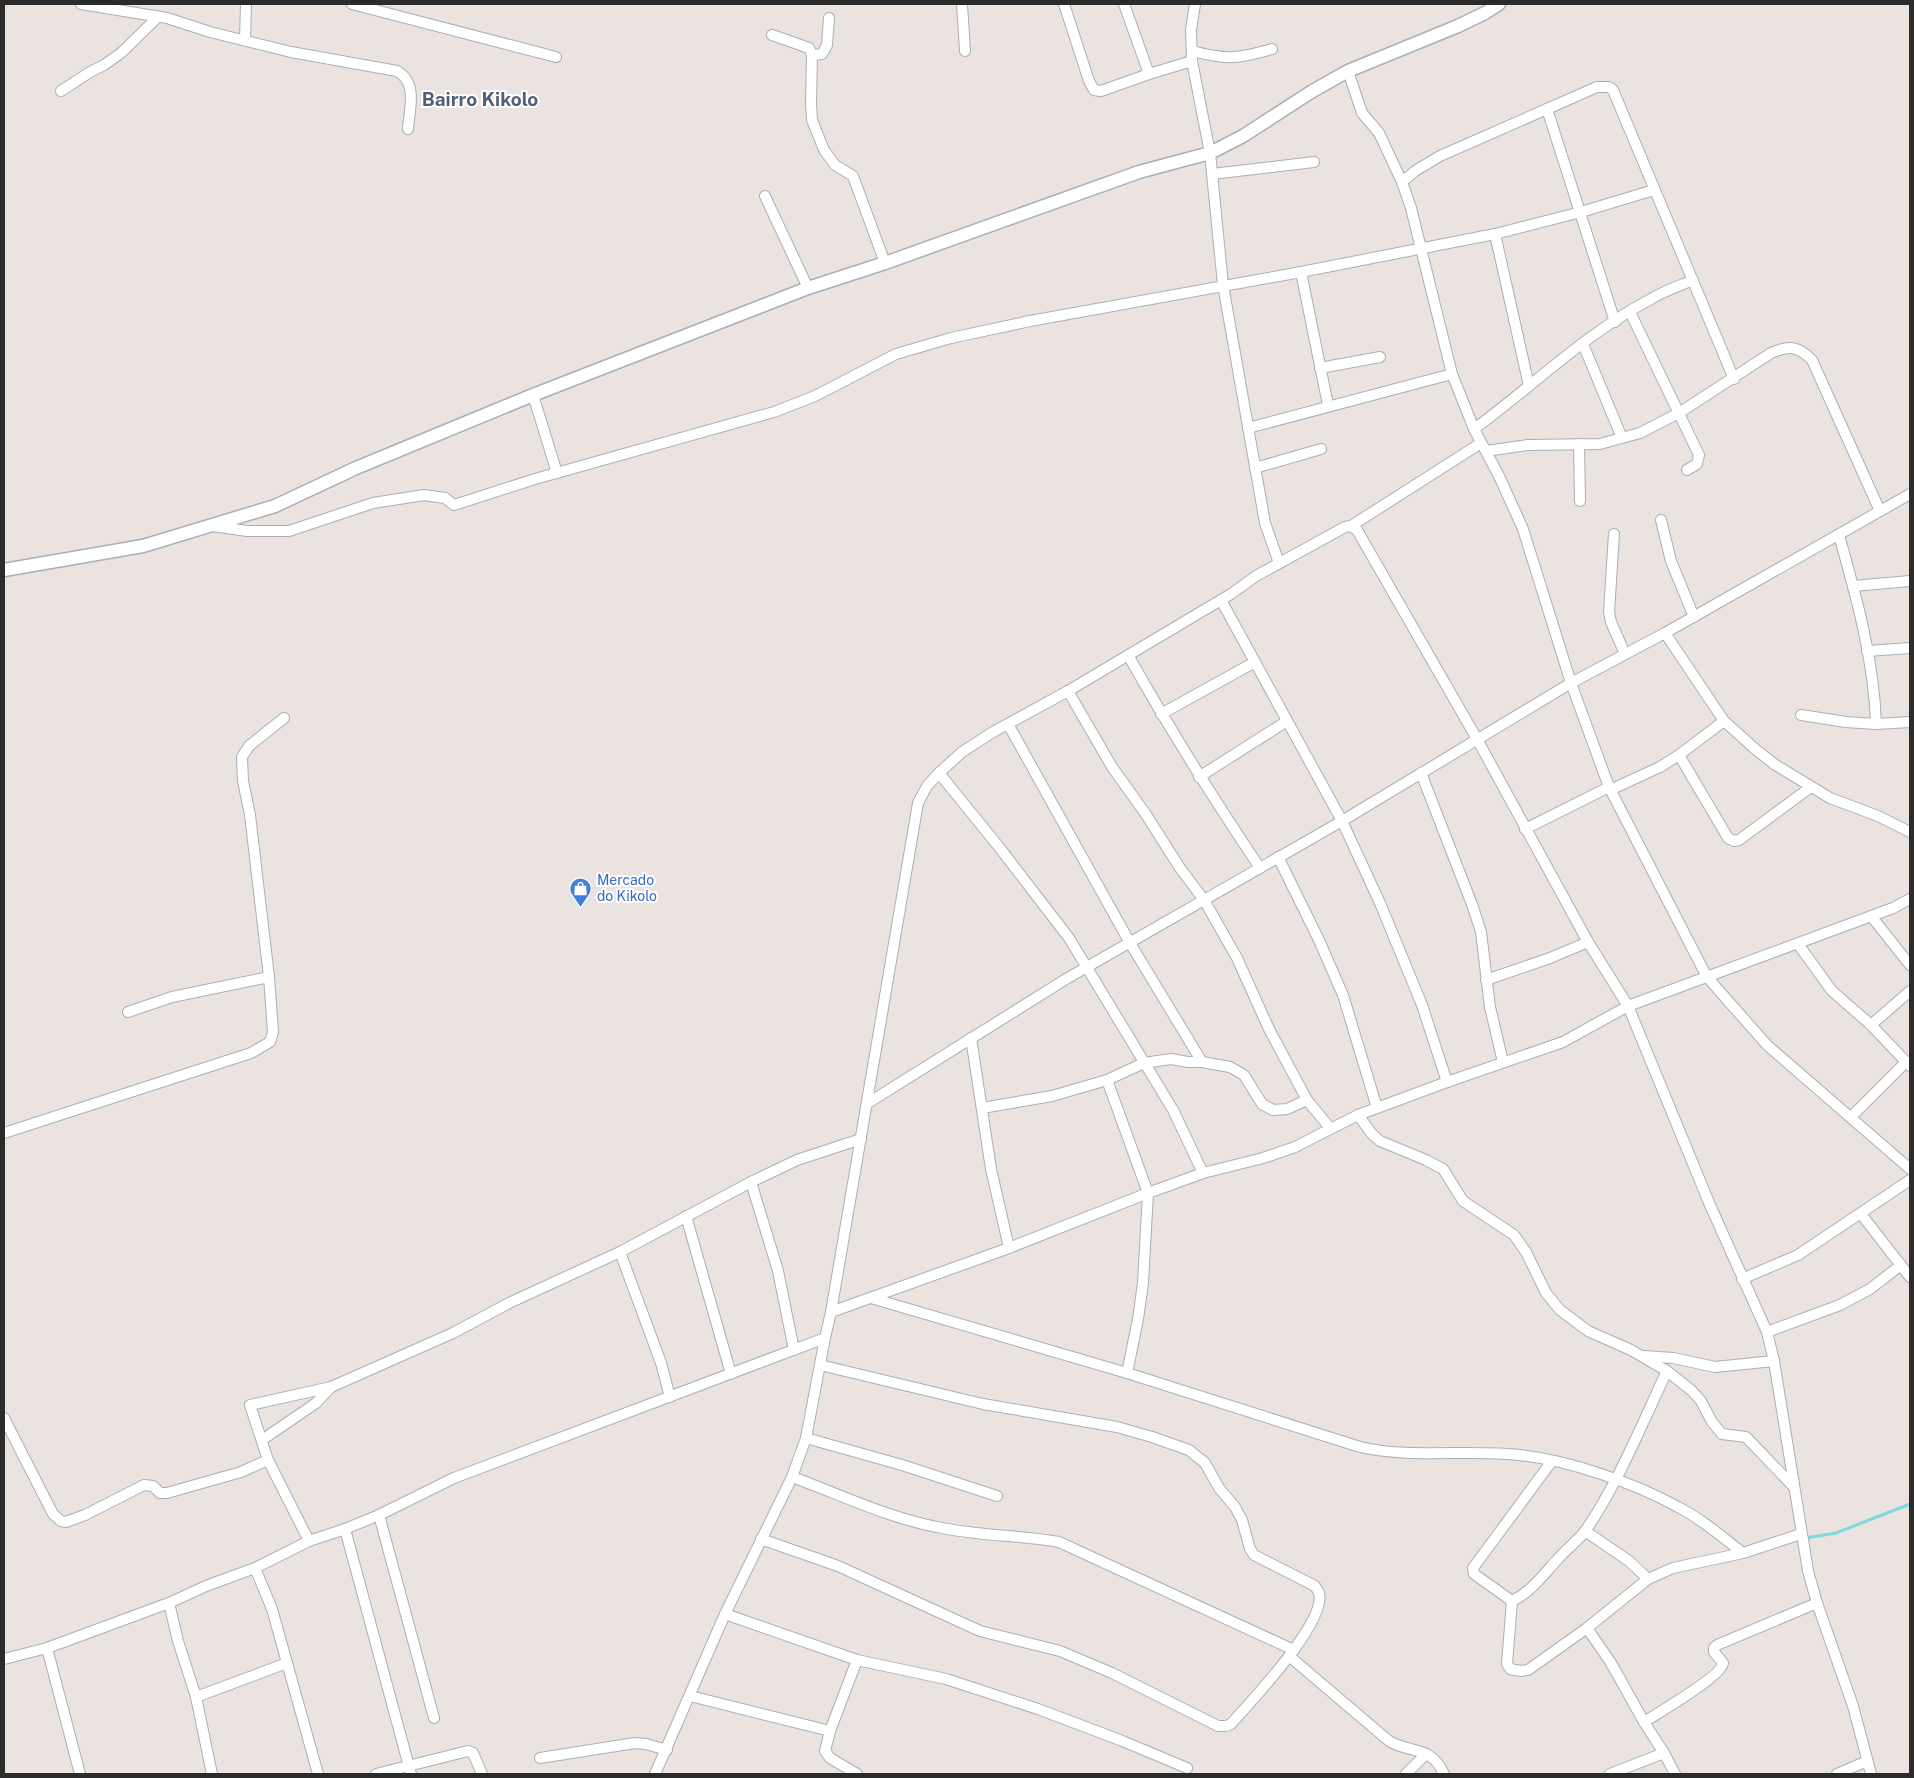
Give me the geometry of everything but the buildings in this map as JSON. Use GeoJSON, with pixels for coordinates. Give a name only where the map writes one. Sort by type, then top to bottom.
{"type":"FeatureCollection","features":[{"type":"Feature","properties":{"kind":"street"},"geometry":{"type":"LineString","coordinates":[[81,4],[167,18],[210,32],[291,52],[397,71],[406,78],[409,86],[408,129]]}},
{"type":"Feature","properties":{"kind":"street"},"geometry":{"type":"LineString","coordinates":[[244,40],[246,4]]}},
{"type":"Feature","properties":{"kind":"street"},"geometry":{"type":"LineString","coordinates":[[352,4],[556,57]]}},
{"type":"Feature","properties":{"kind":"street"},"geometry":{"type":"LineString","coordinates":[[962,4],[965,51]]}},
{"type":"Feature","properties":{"kind":"street"},"geometry":{"type":"LineString","coordinates":[[1064,4],[1089,81],[1094,90],[1101,92],[1192,56],[1208,55],[1242,58],[1272,49]]}},
{"type":"Feature","properties":{"kind":"street"},"geometry":{"type":"LineString","coordinates":[[1124,4],[1149,74]]}},
{"type":"Feature","properties":{"kind":"street"},"geometry":{"type":"LineString","coordinates":[[1195,4],[1190,30],[1192,56],[1210,153],[1223,285],[1265,523],[1279,563]]}},
{"type":"Feature","properties":{"kind":"street"},"geometry":{"type":"LineString","coordinates":[[4,570],[143,546],[275,506],[363,466],[533,396],[808,288],[885,263],[1139,172],[1210,153],[1243,136],[1311,92],[1348,71],[1450,29],[1485,13],[1499,4]]}},
{"type":"Feature","properties":{"kind":"street"},"geometry":{"type":"LineString","coordinates":[[62,91],[121,53],[158,17]]}},
{"type":"Feature","properties":{"kind":"street"},"geometry":{"type":"LineString","coordinates":[[812,55],[822,54],[827,45],[829,18]]}},
{"type":"Feature","properties":{"kind":"street"},"geometry":{"type":"LineString","coordinates":[[772,35],[809,48],[812,55],[812,120],[824,150],[835,165],[854,176],[885,263]]}},
{"type":"Feature","properties":{"kind":"street"},"geometry":{"type":"LineString","coordinates":[[1348,71],[1362,112],[1379,133],[1402,182],[1421,249],[1452,374],[1474,428],[1523,529],[1571,683],[1610,789],[1707,977],[1767,1045],[1910,1169]]}},
{"type":"Feature","properties":{"kind":"street"},"geometry":{"type":"LineString","coordinates":[[1402,182],[1415,171],[1440,156],[1597,87],[1609,87],[1612,90],[1734,379]]}},
{"type":"Feature","properties":{"kind":"street"},"geometry":{"type":"LineString","coordinates":[[1547,109],[1615,322]]}},
{"type":"Feature","properties":{"kind":"street"},"geometry":{"type":"LineString","coordinates":[[1212,174],[1314,162]]}},
{"type":"Feature","properties":{"kind":"street"},"geometry":{"type":"LineString","coordinates":[[212,526],[247,531],[289,531],[373,502],[424,495],[445,498],[454,505],[557,473],[774,412],[815,396],[896,354],[941,341],[1030,321],[1301,272],[1495,234],[1581,212],[1654,190]]}},
{"type":"Feature","properties":{"kind":"street"},"geometry":{"type":"LineString","coordinates":[[765,196],[808,288]]}},
{"type":"Feature","properties":{"kind":"street"},"geometry":{"type":"LineString","coordinates":[[1495,234],[1529,386]]}},
{"type":"Feature","properties":{"kind":"street"},"geometry":{"type":"LineString","coordinates":[[1301,272],[1328,405]]}},
{"type":"Feature","properties":{"kind":"street"},"geometry":{"type":"LineString","coordinates":[[1474,428],[1507,405],[1583,344],[1615,322],[1650,299],[1693,280]]}},
{"type":"Feature","properties":{"kind":"street"},"geometry":{"type":"LineString","coordinates":[[1630,312],[1699,455],[1697,464],[1688,470]]}},
{"type":"Feature","properties":{"kind":"street"},"geometry":{"type":"LineString","coordinates":[[1583,344],[1622,438]]}},
{"type":"Feature","properties":{"kind":"street"},"geometry":{"type":"LineString","coordinates":[[656,1774],[725,1614],[792,1477],[806,1438],[831,1312],[868,1103],[918,803],[927,786],[938,773],[962,752],[1008,724],[1221,600],[1279,563],[1345,526],[1351,526],[1483,447],[1600,444],[1640,433],[1679,413],[1783,348],[1803,350],[1812,360],[1880,511]]}},
{"type":"Feature","properties":{"kind":"street"},"geometry":{"type":"LineString","coordinates":[[1320,368],[1380,357]]}},
{"type":"Feature","properties":{"kind":"street"},"geometry":{"type":"LineString","coordinates":[[1248,428],[1328,405],[1452,374]]}},
{"type":"Feature","properties":{"kind":"street"},"geometry":{"type":"LineString","coordinates":[[533,396],[557,473]]}},
{"type":"Feature","properties":{"kind":"street"},"geometry":{"type":"LineString","coordinates":[[1579,444],[1580,501]]}},
{"type":"Feature","properties":{"kind":"street"},"geometry":{"type":"LineString","coordinates":[[1255,468],[1321,449]]}},
{"type":"Feature","properties":{"kind":"street"},"geometry":{"type":"LineString","coordinates":[[868,1103],[1086,968],[1342,821],[1571,683],[1694,617],[1910,494]]}},
{"type":"Feature","properties":{"kind":"street"},"geometry":{"type":"LineString","coordinates":[[1661,520],[1671,561],[1694,617]]}},
{"type":"Feature","properties":{"kind":"street"},"geometry":{"type":"LineString","coordinates":[[1351,526],[1357,530],[1477,739],[1588,942],[1628,1006],[1671,1113],[1742,1279],[1768,1332],[1801,1534],[1817,1602],[1853,1706],[1871,1774]]}},
{"type":"Feature","properties":{"kind":"street"},"geometry":{"type":"LineString","coordinates":[[1614,534],[1609,612],[1611,622],[1625,654]]}},
{"type":"Feature","properties":{"kind":"street"},"geometry":{"type":"LineString","coordinates":[[1838,535],[1853,586],[1868,651],[1874,689],[1876,724]]}},
{"type":"Feature","properties":{"kind":"street"},"geometry":{"type":"LineString","coordinates":[[1853,586],[1910,582]]}},
{"type":"Feature","properties":{"kind":"street"},"geometry":{"type":"LineString","coordinates":[[1221,600],[1342,821],[1380,903],[1422,1005],[1447,1082]]}},
{"type":"Feature","properties":{"kind":"street"},"geometry":{"type":"LineString","coordinates":[[1665,633],[1724,721],[1754,748],[1774,764],[1830,798],[1878,816],[1910,832]]}},
{"type":"Feature","properties":{"kind":"street"},"geometry":{"type":"LineString","coordinates":[[1868,651],[1910,648]]}},
{"type":"Feature","properties":{"kind":"street"},"geometry":{"type":"LineString","coordinates":[[1128,655],[1199,777],[1260,868]]}},
{"type":"Feature","properties":{"kind":"street"},"geometry":{"type":"LineString","coordinates":[[1161,714],[1255,662]]}},
{"type":"Feature","properties":{"kind":"street"},"geometry":{"type":"LineString","coordinates":[[1068,690],[1112,767],[1180,868],[1204,900],[1237,958],[1269,1029],[1307,1100],[1330,1128]]}},
{"type":"Feature","properties":{"kind":"street"},"geometry":{"type":"LineString","coordinates":[[1801,715],[1846,722],[1876,724],[1910,722]]}},
{"type":"Feature","properties":{"kind":"street"},"geometry":{"type":"LineString","coordinates":[[4,1133],[258,1050],[270,1042],[273,1032],[269,977],[250,815],[243,781],[242,757],[249,746],[284,718]]}},
{"type":"Feature","properties":{"kind":"street"},"geometry":{"type":"LineString","coordinates":[[1199,777],[1287,721]]}},
{"type":"Feature","properties":{"kind":"street"},"geometry":{"type":"LineString","coordinates":[[1525,829],[1660,767],[1724,721]]}},
{"type":"Feature","properties":{"kind":"street"},"geometry":{"type":"LineString","coordinates":[[1008,724],[1130,942],[1202,1062]]}},
{"type":"Feature","properties":{"kind":"street"},"geometry":{"type":"LineString","coordinates":[[1679,755],[1728,838],[1734,841],[1739,840],[1811,787]]}},
{"type":"Feature","properties":{"kind":"street"},"geometry":{"type":"LineString","coordinates":[[938,773],[1040,899],[1069,938],[1173,1110],[1203,1173]]}},
{"type":"Feature","properties":{"kind":"street"},"geometry":{"type":"LineString","coordinates":[[1421,773],[1478,921],[1483,944],[1490,1007],[1503,1062]]}},
{"type":"Feature","properties":{"kind":"street"},"geometry":{"type":"LineString","coordinates":[[1278,857],[1318,938],[1342,995],[1377,1108]]}},
{"type":"Feature","properties":{"kind":"street"},"geometry":{"type":"LineString","coordinates":[[831,1312],[1009,1248],[1203,1173],[1262,1158],[1295,1147],[1358,1115],[1563,1042],[1628,1006],[1893,908],[1910,899]]}},
{"type":"Feature","properties":{"kind":"street"},"geometry":{"type":"LineString","coordinates":[[1871,916],[1910,965]]}},
{"type":"Feature","properties":{"kind":"street"},"geometry":{"type":"LineString","coordinates":[[1486,980],[1550,958],[1588,942]]}},
{"type":"Feature","properties":{"kind":"street"},"geometry":{"type":"LineString","coordinates":[[1798,944],[1832,991],[1871,1025],[1908,1064],[1851,1117]]}},
{"type":"Feature","properties":{"kind":"street"},"geometry":{"type":"LineString","coordinates":[[128,1012],[172,997],[269,977]]}},
{"type":"Feature","properties":{"kind":"street"},"geometry":{"type":"LineString","coordinates":[[1871,1025],[1910,991]]}},
{"type":"Feature","properties":{"kind":"street"},"geometry":{"type":"LineString","coordinates":[[971,1038],[991,1169],[1009,1248]]}},
{"type":"Feature","properties":{"kind":"street"},"geometry":{"type":"LineString","coordinates":[[982,1108],[1038,1100],[1107,1080],[1144,1063],[1171,1059],[1230,1067],[1244,1075],[1262,1104],[1273,1110],[1287,1109],[1307,1100]]}},
{"type":"Feature","properties":{"kind":"street"},"geometry":{"type":"LineString","coordinates":[[1107,1080],[1148,1193],[1143,1283],[1138,1319],[1126,1373]]}},
{"type":"Feature","properties":{"kind":"street"},"geometry":{"type":"LineString","coordinates":[[1358,1115],[1372,1134],[1380,1141],[1426,1160],[1442,1169],[1463,1201],[1514,1235],[1526,1252],[1546,1293],[1560,1310],[1588,1331],[1643,1356],[1667,1371],[1691,1390],[1701,1401],[1718,1431],[1726,1435],[1746,1437],[1794,1487]]}},
{"type":"Feature","properties":{"kind":"street"},"geometry":{"type":"LineString","coordinates":[[309,1541],[268,1460],[250,1405],[331,1387],[453,1333],[509,1303],[620,1252],[751,1182],[797,1160],[861,1139]]}},
{"type":"Feature","properties":{"kind":"street"},"geometry":{"type":"LineString","coordinates":[[1742,1279],[1798,1255],[1910,1180]]}},
{"type":"Feature","properties":{"kind":"street"},"geometry":{"type":"LineString","coordinates":[[751,1182],[778,1271],[794,1350]]}},
{"type":"Feature","properties":{"kind":"street"},"geometry":{"type":"LineString","coordinates":[[1861,1214],[1910,1277]]}},
{"type":"Feature","properties":{"kind":"street"},"geometry":{"type":"LineString","coordinates":[[686,1216],[731,1374]]}},
{"type":"Feature","properties":{"kind":"street"},"geometry":{"type":"LineString","coordinates":[[620,1252],[661,1363],[670,1397]]}},
{"type":"Feature","properties":{"kind":"street"},"geometry":{"type":"LineString","coordinates":[[1768,1332],[1840,1306],[1870,1290],[1901,1265]]}},
{"type":"Feature","properties":{"kind":"street"},"geometry":{"type":"LineString","coordinates":[[871,1298],[1126,1373],[1375,1450],[1507,1454],[1552,1461],[1616,1480],[1679,1507],[1706,1524],[1743,1553]]}},
{"type":"Feature","properties":{"kind":"street"},"geometry":{"type":"LineString","coordinates":[[4,1659],[47,1648],[169,1603],[206,1586],[255,1568],[309,1541],[379,1515],[454,1478],[825,1338]]}},
{"type":"Feature","properties":{"kind":"street"},"geometry":{"type":"LineString","coordinates":[[1643,1356],[1673,1358],[1715,1367],[1774,1361]]}},
{"type":"Feature","properties":{"kind":"street"},"geometry":{"type":"LineString","coordinates":[[761,1539],[838,1566],[985,1633],[1060,1651],[1112,1673],[1218,1726],[1231,1724],[1292,1653],[1316,1613],[1319,1593],[1315,1586],[1254,1555],[1250,1549],[1242,1520],[1235,1507],[1218,1488],[1205,1463],[1189,1450],[1117,1427],[982,1404],[820,1365]]}},
{"type":"Feature","properties":{"kind":"street"},"geometry":{"type":"LineString","coordinates":[[1512,1600],[1523,1596],[1530,1590],[1565,1550],[1585,1531],[1616,1480],[1667,1371]]}},
{"type":"Feature","properties":{"kind":"street"},"geometry":{"type":"LineString","coordinates":[[262,1440],[316,1403],[331,1387]]}},
{"type":"Feature","properties":{"kind":"street"},"geometry":{"type":"LineString","coordinates":[[4,1418],[53,1514],[61,1521],[66,1522],[85,1515],[144,1485],[153,1486],[160,1493],[166,1493],[241,1472],[268,1460]]}},
{"type":"Feature","properties":{"kind":"street"},"geometry":{"type":"LineString","coordinates":[[806,1438],[926,1472],[997,1496]]}},
{"type":"Feature","properties":{"kind":"street"},"geometry":{"type":"LineString","coordinates":[[1512,1600],[1474,1574],[1473,1568],[1552,1461]]}},
{"type":"Feature","properties":{"kind":"street"},"geometry":{"type":"LineString","coordinates":[[792,1477],[902,1518],[935,1527],[1059,1542],[1292,1653],[1389,1740],[1396,1745],[1426,1754],[1438,1762],[1444,1774]]}},
{"type":"Feature","properties":{"kind":"street"},"geometry":{"type":"LineString","coordinates":[[379,1515],[434,1718]]}},
{"type":"Feature","properties":{"kind":"street"},"geometry":{"type":"LineString","coordinates":[[345,1529],[410,1770]]}},
{"type":"Feature","properties":{"kind":"street"},"geometry":{"type":"LineString","coordinates":[[1585,1531],[1629,1561],[1648,1579]]}},
{"type":"Feature","properties":{"kind":"street"},"geometry":{"type":"LineString","coordinates":[[1512,1600],[1507,1664],[1510,1669],[1528,1670],[1587,1628],[1648,1579],[1673,1568],[1743,1553],[1801,1534]]}},
{"type":"Feature","properties":{"kind":"street"},"geometry":{"type":"LineString","coordinates":[[255,1568],[272,1609],[318,1774]]}},
{"type":"Feature","properties":{"kind":"street"},"geometry":{"type":"LineString","coordinates":[[1644,1722],[1721,1670],[1723,1663],[1714,1652],[1714,1648],[1817,1602]]}},
{"type":"Feature","properties":{"kind":"street"},"geometry":{"type":"LineString","coordinates":[[169,1603],[178,1641],[196,1697],[212,1774]]}},
{"type":"Feature","properties":{"kind":"street"},"geometry":{"type":"LineString","coordinates":[[725,1614],[857,1660],[952,1680],[1072,1721],[1187,1768]]}},
{"type":"Feature","properties":{"kind":"street"},"geometry":{"type":"LineString","coordinates":[[1587,1628],[1611,1663],[1675,1774]]}},
{"type":"Feature","properties":{"kind":"street"},"geometry":{"type":"LineString","coordinates":[[47,1648],[80,1774]]}},
{"type":"Feature","properties":{"kind":"street"},"geometry":{"type":"LineString","coordinates":[[857,1660],[830,1731],[826,1754],[858,1774]]}},
{"type":"Feature","properties":{"kind":"street"},"geometry":{"type":"LineString","coordinates":[[196,1697],[287,1663]]}},
{"type":"Feature","properties":{"kind":"street"},"geometry":{"type":"LineString","coordinates":[[690,1696],[830,1731]]}},
{"type":"Feature","properties":{"kind":"street"},"geometry":{"type":"LineString","coordinates":[[540,1758],[636,1744],[646,1744],[667,1750]]}},
{"type":"Feature","properties":{"kind":"street"},"geometry":{"type":"LineString","coordinates":[[376,1774],[410,1770],[468,1751],[473,1753],[482,1774]]}},
{"type":"Feature","properties":{"kind":"street"},"geometry":{"type":"LineString","coordinates":[[1610,1774],[1664,1753]]}},
{"type":"Feature","properties":{"kind":"street"},"geometry":{"type":"LineString","coordinates":[[1406,1774],[1426,1754]]}},
{"type":"Feature","properties":{"kind":"street"},"geometry":{"type":"LineString","coordinates":[[1837,1774],[1868,1761]]}},
{"type":"Feature","properties":{"kind":"waterway"},"geometry":{"type":"LineString","coordinates":[[1806,1538],[1836,1533],[1910,1504]]}},
{"type":"Feature","properties":{"kind":"place","name":"Mercado do Kikolo"},"geometry":{"type":"Point","coordinates":[581,907]}},
{"type":"Feature","properties":{"kind":"district","name":"Bairro Kikolo"},"geometry":{"type":"Point","coordinates":[480,99]}}]}
